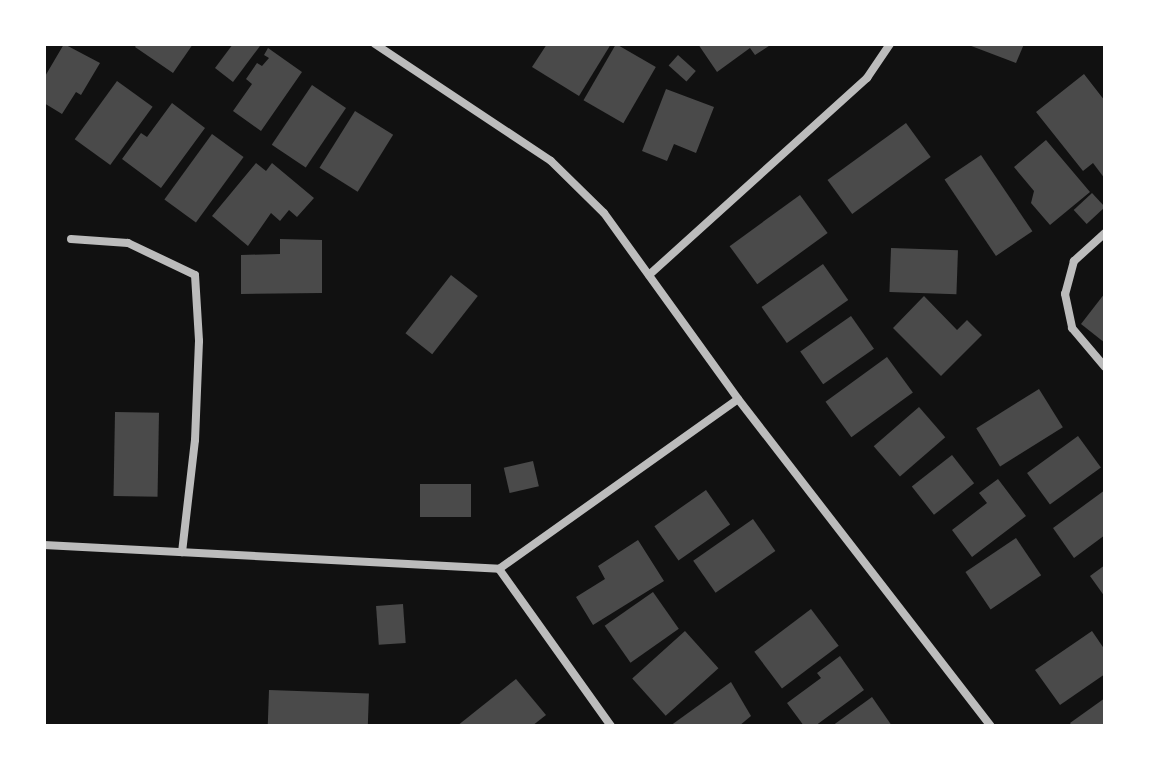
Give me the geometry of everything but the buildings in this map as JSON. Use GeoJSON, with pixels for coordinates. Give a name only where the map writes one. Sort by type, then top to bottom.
{"type":"FeatureCollection","features":[{"type":"Feature","properties":{"kind":"street"},"geometry":{"type":"LineString","coordinates":[[375,44],[551,161],[604,213],[738,399],[991,726]]}},
{"type":"Feature","properties":{"kind":"street"},"geometry":{"type":"LineString","coordinates":[[649,275],[867,78],[890,44]]}},
{"type":"Feature","properties":{"kind":"street"},"geometry":{"type":"LineString","coordinates":[[1105,233],[1074,261],[1065,294],[1072,328],[1105,367]]}},
{"type":"Feature","properties":{"kind":"street"},"geometry":{"type":"LineString","coordinates":[[71,239],[128,243],[195,275],[199,341],[195,440],[182,552]]}},
{"type":"Feature","properties":{"kind":"street"},"geometry":{"type":"LineString","coordinates":[[44,545],[499,569],[738,399]]}},
{"type":"Feature","properties":{"kind":"street"},"geometry":{"type":"LineString","coordinates":[[499,569],[611,726]]}}]}
